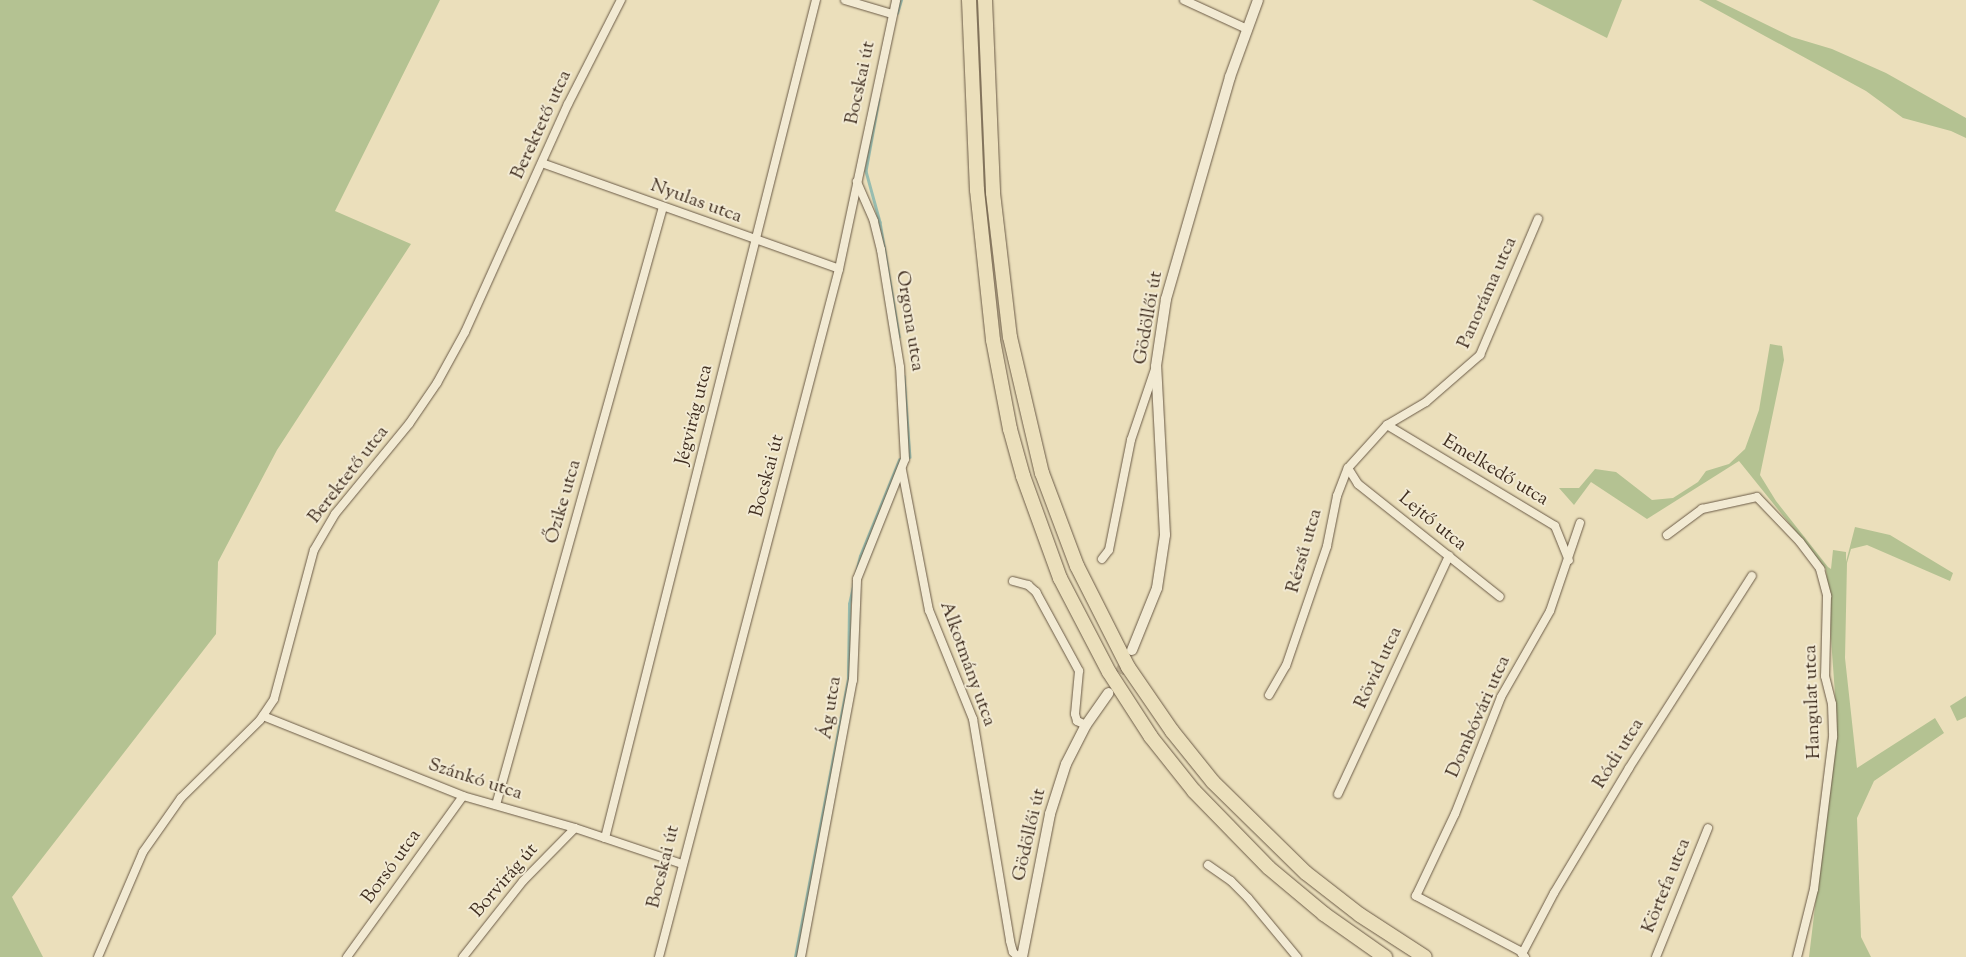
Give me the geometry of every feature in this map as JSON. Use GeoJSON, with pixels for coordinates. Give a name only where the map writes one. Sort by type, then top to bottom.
{"type":"FeatureCollection","features":[{"type":"Feature","properties":{"kind":"highway"},"geometry":{"type":"LineString","coordinates":[[969,0],[977,190],[993,340],[1010,430],[1023,476],[1060,578],[1109,672],[1151,737],[1194,791],[1269,868],[1324,914],[1385,957]]}},
{"type":"Feature","properties":{"kind":"highway"},"geometry":{"type":"LineString","coordinates":[[985,0],[993,193],[1010,337],[1042,473],[1076,566],[1128,666],[1172,731],[1213,782],[1264,835],[1312,878],[1360,915],[1425,957]]}},
{"type":"Feature","properties":{"kind":"main road","name":"Gödöllői út"},"geometry":{"type":"LineString","coordinates":[[1132,650],[1157,588],[1165,535],[1156,366],[1166,299],[1230,77],[1258,0]]}},
{"type":"Feature","properties":{"kind":"main road","name":"Gödöllői út"},"geometry":{"type":"LineString","coordinates":[[1020,957],[1050,814],[1066,764],[1086,725],[1108,693]]}},
{"type":"Feature","properties":{"kind":"street","name":"Berektető utca"},"geometry":{"type":"LineString","coordinates":[[98,957],[143,852],[181,798],[263,716],[274,699],[314,550],[335,514],[409,424],[437,383],[465,332],[542,163],[621,0]]}},
{"type":"Feature","properties":{"kind":"street","name":"Jégvirág utca"},"geometry":{"type":"LineString","coordinates":[[605,838],[816,0]]}},
{"type":"Feature","properties":{"kind":"street"},"geometry":{"type":"LineString","coordinates":[[844,0],[892,14]]}},
{"type":"Feature","properties":{"kind":"street","name":"Bocskai út"},"geometry":{"type":"LineString","coordinates":[[659,957],[839,269],[896,0]]}},
{"type":"Feature","properties":{"kind":"street"},"geometry":{"type":"LineString","coordinates":[[1184,0],[1247,29]]}},
{"type":"Feature","properties":{"kind":"street","name":"Nyulas utca"},"geometry":{"type":"LineString","coordinates":[[542,163],[663,208],[839,269]]}},
{"type":"Feature","properties":{"kind":"street","name":"Orgona utca"},"geometry":{"type":"LineString","coordinates":[[857,182],[874,221],[881,250],[904,412],[906,447],[902,470]]}},
{"type":"Feature","properties":{"kind":"street","name":"Őzike utca"},"geometry":{"type":"LineString","coordinates":[[496,805],[663,208]]}},
{"type":"Feature","properties":{"kind":"street","name":"Panoráma utca"},"geometry":{"type":"LineString","coordinates":[[1387,425],[1426,402],[1480,355],[1538,219]]}},
{"type":"Feature","properties":{"kind":"street"},"geometry":{"type":"LineString","coordinates":[[1102,559],[1110,550],[1131,440],[1156,366]]}},
{"type":"Feature","properties":{"kind":"street","name":"Rézsű utca"},"geometry":{"type":"LineString","coordinates":[[1269,694],[1286,666],[1327,546],[1337,496],[1348,468],[1387,425]]}},
{"type":"Feature","properties":{"kind":"street","name":"Emelkedő utca"},"geometry":{"type":"LineString","coordinates":[[1387,425],[1555,526],[1569,560]]}},
{"type":"Feature","properties":{"kind":"street","name":"Lejtő utca"},"geometry":{"type":"LineString","coordinates":[[1348,468],[1358,484],[1500,597]]}},
{"type":"Feature","properties":{"kind":"street","name":"Ág utca"},"geometry":{"type":"LineString","coordinates":[[801,957],[853,680],[857,579],[902,470]]}},
{"type":"Feature","properties":{"kind":"street","name":"Alkotmány utca"},"geometry":{"type":"LineString","coordinates":[[902,470],[929,610],[973,719],[1010,941],[1013,952],[1020,957]]}},
{"type":"Feature","properties":{"kind":"street","name":"Hangulat utca"},"geometry":{"type":"LineString","coordinates":[[1667,535],[1702,509],[1757,497],[1800,542],[1820,569],[1827,596],[1825,676],[1832,704],[1830,778],[1814,888],[1797,957]]}},
{"type":"Feature","properties":{"kind":"street","name":"Dombóvári utca"},"geometry":{"type":"LineString","coordinates":[[1524,956],[1416,896],[1455,814],[1502,697],[1550,611],[1569,560],[1580,523]]}},
{"type":"Feature","properties":{"kind":"street","name":"Rövid utca"},"geometry":{"type":"LineString","coordinates":[[1338,794],[1448,556]]}},
{"type":"Feature","properties":{"kind":"street","name":"Ródi utca"},"geometry":{"type":"LineString","coordinates":[[1524,956],[1554,893],[1624,777],[1752,576]]}},
{"type":"Feature","properties":{"kind":"street"},"geometry":{"type":"LineString","coordinates":[[1013,581],[1028,585],[1036,592],[1079,671],[1075,714],[1077,721],[1086,725]]}},
{"type":"Feature","properties":{"kind":"street","name":"Szánkó utca"},"geometry":{"type":"LineString","coordinates":[[263,716],[463,796],[575,828],[682,864]]}},
{"type":"Feature","properties":{"kind":"street","name":"Borsó utca"},"geometry":{"type":"LineString","coordinates":[[348,957],[463,796]]}},
{"type":"Feature","properties":{"kind":"street","name":"Borvirág út"},"geometry":{"type":"LineString","coordinates":[[463,957],[523,881],[575,828]]}},
{"type":"Feature","properties":{"kind":"street","name":"Körtefa utca"},"geometry":{"type":"LineString","coordinates":[[1656,957],[1708,828]]}},
{"type":"Feature","properties":{"kind":"street"},"geometry":{"type":"LineString","coordinates":[[1208,865],[1231,881],[1248,898],[1297,957]]}},
{"type":"Feature","properties":{"kind":"green space"},"geometry":{"type":"Polygon","coordinates":[[[0,0],[440,0],[335,211],[411,244],[277,450],[218,562],[216,634],[12,897],[43,957],[0,957],[0,0]]]}},
{"type":"Feature","properties":{"kind":"green space"},"geometry":{"type":"Polygon","coordinates":[[[1532,0],[1622,0],[1607,38],[1532,0]]]}},
{"type":"Feature","properties":{"kind":"green space"},"geometry":{"type":"Polygon","coordinates":[[[1699,0],[1716,0],[1792,37],[1832,49],[1886,73],[1966,118],[1966,138],[1951,131],[1903,118],[1866,91],[1699,0]]]}},
{"type":"Feature","properties":{"kind":"green space"},"geometry":{"type":"Polygon","coordinates":[[[1770,344],[1782,346],[1784,360],[1760,475],[1776,501],[1828,567],[1831,569],[1833,550],[1846,552],[1846,562],[1855,527],[1890,535],[1953,573],[1950,581],[1867,545],[1851,549],[1847,563],[1845,658],[1857,768],[1935,718],[1944,733],[1874,781],[1857,818],[1861,937],[1871,957],[1809,957],[1837,722],[1826,569],[1739,461],[1647,519],[1591,482],[1574,505],[1559,488],[1579,488],[1595,469],[1616,472],[1652,500],[1673,498],[1698,482],[1706,471],[1729,464],[1745,449],[1759,410],[1770,344]]]}},
{"type":"Feature","properties":{"kind":"green space"},"geometry":{"type":"Polygon","coordinates":[[[1966,696],[1966,717],[1957,721],[1950,706],[1966,696]]]}},
{"type":"Feature","properties":{"kind":"waterway"},"geometry":{"type":"LineString","coordinates":[[897,13],[901,0]]}},
{"type":"Feature","properties":{"kind":"waterway"},"geometry":{"type":"LineString","coordinates":[[879,99],[866,171],[880,222],[899,336]]}},
{"type":"Feature","properties":{"kind":"waterway"},"geometry":{"type":"LineString","coordinates":[[904,376],[910,457]]}},
{"type":"Feature","properties":{"kind":"waterway"},"geometry":{"type":"LineString","coordinates":[[856,573],[860,556],[899,460]]}},
{"type":"Feature","properties":{"kind":"waterway"},"geometry":{"type":"LineString","coordinates":[[795,957],[848,678],[849,604],[854,583]]}},
{"type":"Feature","properties":{"kind":"tunnel"},"geometry":{"type":"LineString","coordinates":[[1112,686],[1128,657]]}}]}
